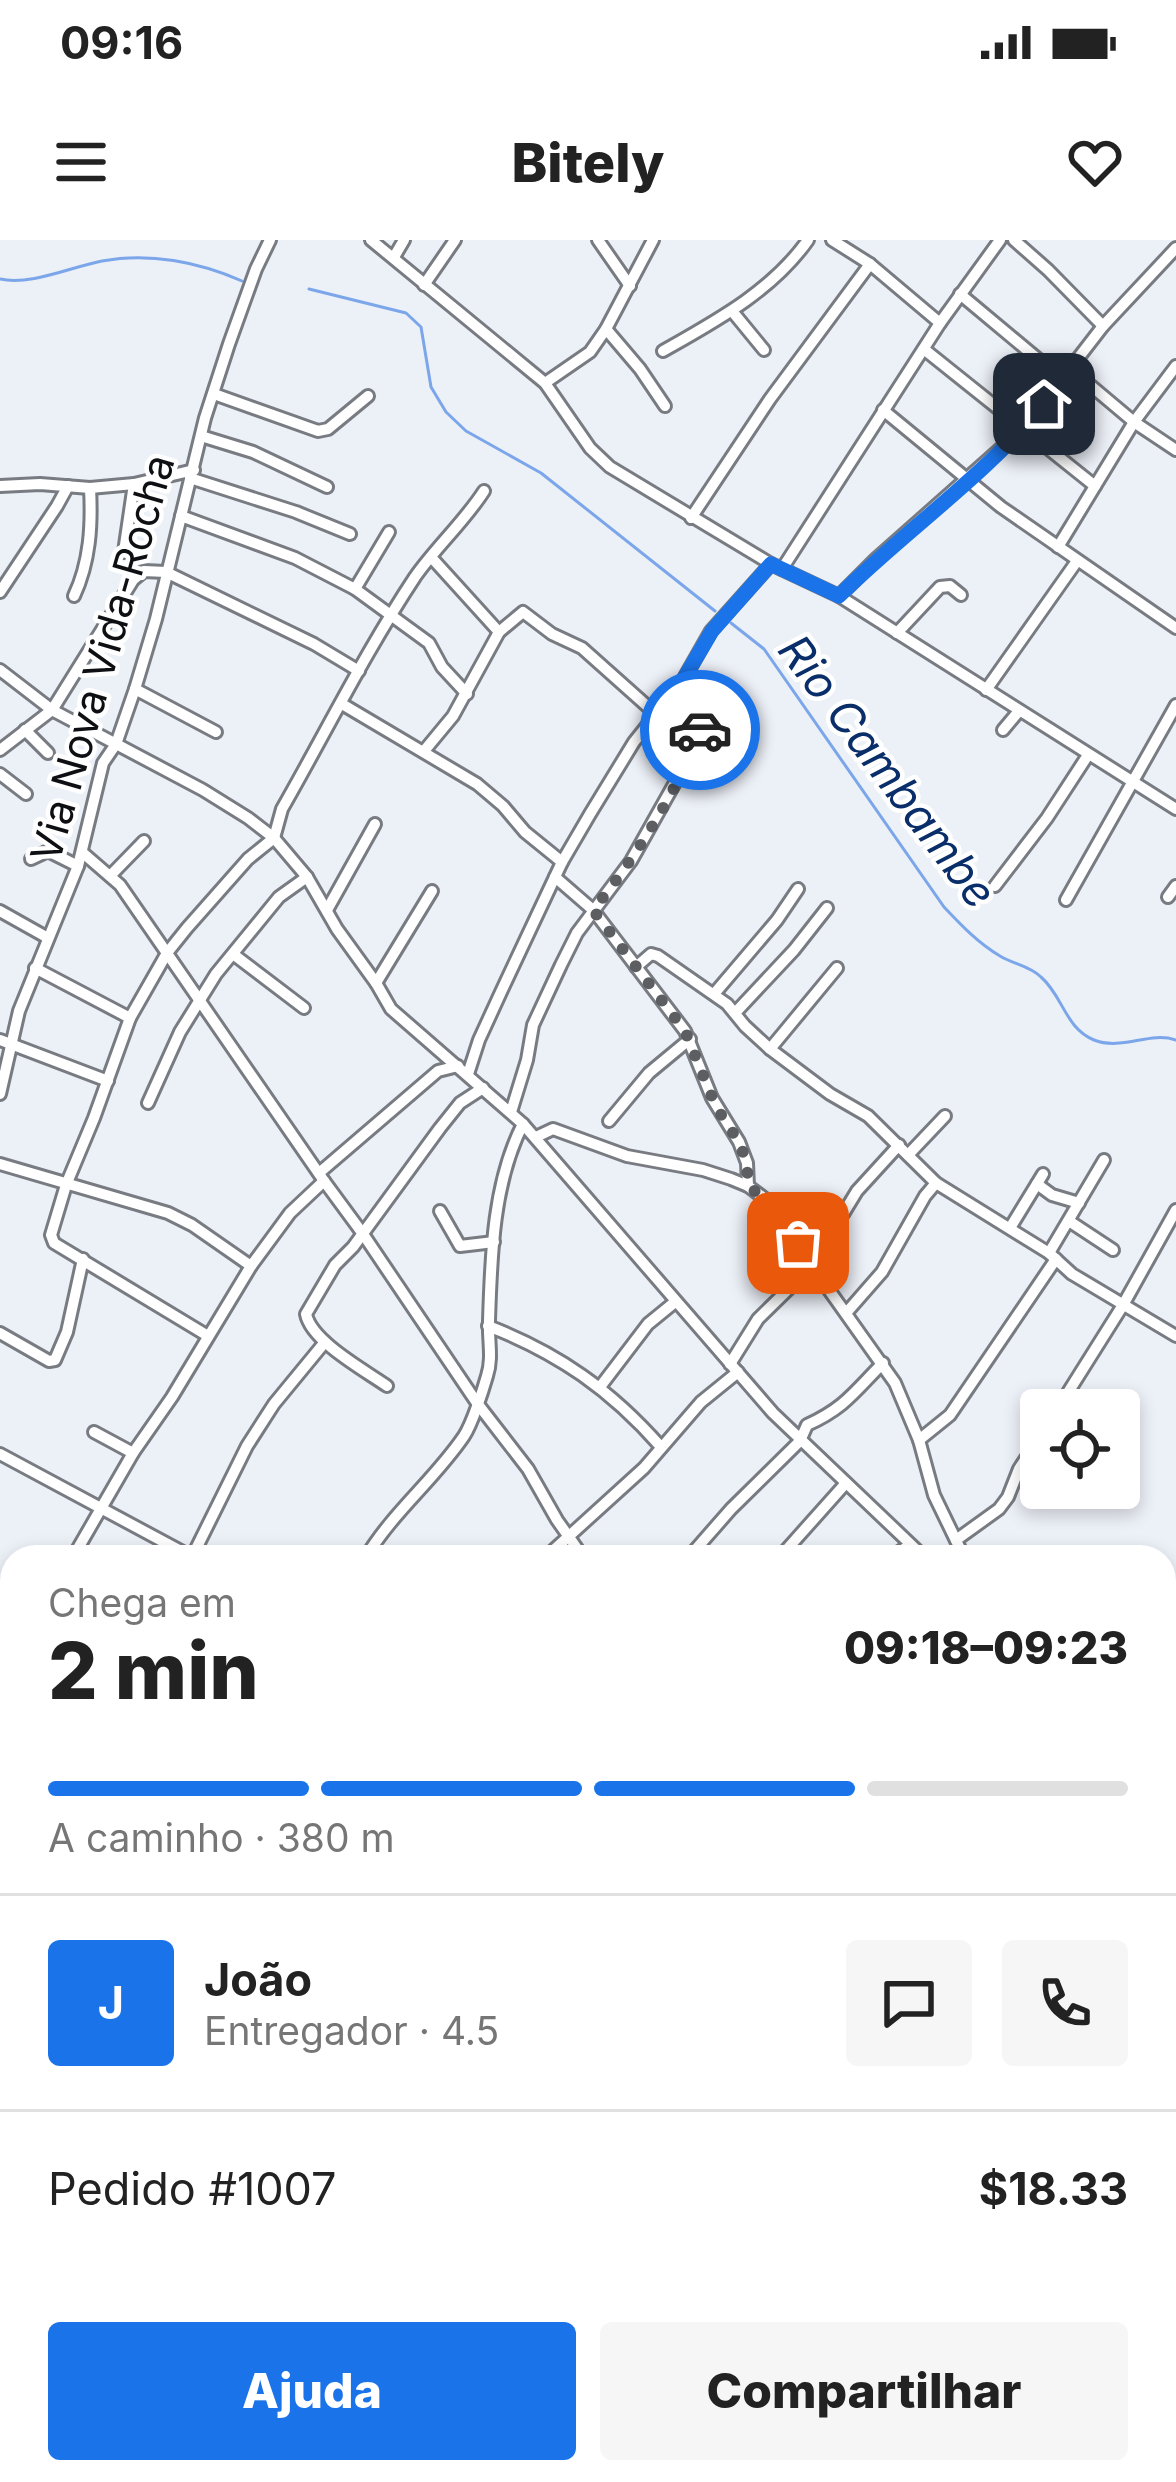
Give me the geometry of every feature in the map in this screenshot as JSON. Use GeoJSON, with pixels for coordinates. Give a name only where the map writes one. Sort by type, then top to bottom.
{"type":"FeatureCollection","features":[{"type":"Feature","properties":{"kind":"street","name":"Via Nova Vida-Rocha"},"geometry":{"type":"LineString","coordinates":[[0,1094],[5,1041],[81,859],[103,763],[116,744],[156,619],[200,436],[256,268],[270,240]]}},
{"type":"Feature","properties":{"kind":"street"},"geometry":{"type":"LineString","coordinates":[[371,240],[545,382],[582,437],[610,467],[777,567],[839,596],[1176,809]]}},
{"type":"Feature","properties":{"kind":"street"},"geometry":{"type":"LineString","coordinates":[[394,257],[404,240]]}},
{"type":"Feature","properties":{"kind":"street"},"geometry":{"type":"LineString","coordinates":[[424,285],[454,240]]}},
{"type":"Feature","properties":{"kind":"street"},"geometry":{"type":"LineString","coordinates":[[598,240],[630,286]]}},
{"type":"Feature","properties":{"kind":"street"},"geometry":{"type":"LineString","coordinates":[[545,382],[590,352],[653,240]]}},
{"type":"Feature","properties":{"kind":"street"},"geometry":{"type":"LineString","coordinates":[[663,351],[732,311],[768,283],[808,240]]}},
{"type":"Feature","properties":{"kind":"street"},"geometry":{"type":"LineString","coordinates":[[832,240],[870,264],[940,323]]}},
{"type":"Feature","properties":{"kind":"street"},"geometry":{"type":"LineString","coordinates":[[463,1070],[562,862],[634,742],[682,682],[731,607],[777,567],[1000,240]]}},
{"type":"Feature","properties":{"kind":"street"},"geometry":{"type":"LineString","coordinates":[[1014,240],[1103,326]]}},
{"type":"Feature","properties":{"kind":"street"},"geometry":{"type":"LineString","coordinates":[[839,596],[1024,428],[1103,326],[1176,248]]}},
{"type":"Feature","properties":{"kind":"street"},"geometry":{"type":"LineString","coordinates":[[691,518],[770,399],[870,264]]}},
{"type":"Feature","properties":{"kind":"street"},"geometry":{"type":"LineString","coordinates":[[960,294],[1176,450]]}},
{"type":"Feature","properties":{"kind":"street"},"geometry":{"type":"LineString","coordinates":[[732,311],[764,350]]}},
{"type":"Feature","properties":{"kind":"street"},"geometry":{"type":"LineString","coordinates":[[606,329],[665,406]]}},
{"type":"Feature","properties":{"kind":"street"},"geometry":{"type":"LineString","coordinates":[[925,350],[1095,485]]}},
{"type":"Feature","properties":{"kind":"street"},"geometry":{"type":"LineString","coordinates":[[1058,548],[1134,422],[1176,366]]}},
{"type":"Feature","properties":{"kind":"street"},"geometry":{"type":"LineString","coordinates":[[214,394],[318,431],[328,429],[368,396]]}},
{"type":"Feature","properties":{"kind":"street"},"geometry":{"type":"LineString","coordinates":[[884,410],[1058,548],[1176,628]]}},
{"type":"Feature","properties":{"kind":"street"},"geometry":{"type":"LineString","coordinates":[[200,436],[253,452],[327,487]]}},
{"type":"Feature","properties":{"kind":"street"},"geometry":{"type":"LineString","coordinates":[[0,486],[89,488],[192,474],[350,534]]}},
{"type":"Feature","properties":{"kind":"street"},"geometry":{"type":"LineString","coordinates":[[124,552],[134,484]]}},
{"type":"Feature","properties":{"kind":"street"},"geometry":{"type":"LineString","coordinates":[[0,592],[68,485]]}},
{"type":"Feature","properties":{"kind":"street"},"geometry":{"type":"LineString","coordinates":[[74,596],[86,562],[89,488]]}},
{"type":"Feature","properties":{"kind":"street"},"geometry":{"type":"LineString","coordinates":[[208,1336],[51,1240],[66,1185],[130,1018],[167,953],[248,859],[274,838],[282,809],[392,614],[484,491]]}},
{"type":"Feature","properties":{"kind":"street"},"geometry":{"type":"LineString","coordinates":[[181,516],[295,558],[355,589],[430,643],[442,667],[467,694]]}},
{"type":"Feature","properties":{"kind":"street"},"geometry":{"type":"LineString","coordinates":[[355,589],[389,532]]}},
{"type":"Feature","properties":{"kind":"street"},"geometry":{"type":"LineString","coordinates":[[431,556],[500,632]]}},
{"type":"Feature","properties":{"kind":"street"},"geometry":{"type":"LineString","coordinates":[[986,690],[1077,561]]}},
{"type":"Feature","properties":{"kind":"street"},"geometry":{"type":"LineString","coordinates":[[0,750],[52,710],[133,580],[144,571],[166,572],[359,671]]}},
{"type":"Feature","properties":{"kind":"street"},"geometry":{"type":"LineString","coordinates":[[897,633],[940,586],[950,586],[961,595]]}},
{"type":"Feature","properties":{"kind":"street"},"geometry":{"type":"LineString","coordinates":[[424,751],[453,716],[500,632],[523,612],[552,634],[582,648],[656,714]]}},
{"type":"Feature","properties":{"kind":"street"},"geometry":{"type":"LineString","coordinates":[[0,670],[52,710],[203,790],[274,838],[307,877],[391,1009],[524,1124],[800,1441],[910,1545]]}},
{"type":"Feature","properties":{"kind":"street"},"geometry":{"type":"LineString","coordinates":[[511,1112],[533,1025],[577,932],[631,861],[700,731],[701,703],[682,682]]}},
{"type":"Feature","properties":{"kind":"street"},"geometry":{"type":"LineString","coordinates":[[135,689],[216,732]]}},
{"type":"Feature","properties":{"kind":"street"},"geometry":{"type":"LineString","coordinates":[[342,704],[477,784],[562,862]]}},
{"type":"Feature","properties":{"kind":"street"},"geometry":{"type":"LineString","coordinates":[[1066,900],[1176,705]]}},
{"type":"Feature","properties":{"kind":"street"},"geometry":{"type":"LineString","coordinates":[[1003,730],[1019,711]]}},
{"type":"Feature","properties":{"kind":"street"},"geometry":{"type":"LineString","coordinates":[[25,730],[48,753]]}},
{"type":"Feature","properties":{"kind":"street"},"geometry":{"type":"LineString","coordinates":[[995,886],[1048,818],[1088,755]]}},
{"type":"Feature","properties":{"kind":"street"},"geometry":{"type":"LineString","coordinates":[[0,774],[26,794]]}},
{"type":"Feature","properties":{"kind":"street"},"geometry":{"type":"LineString","coordinates":[[327,910],[375,824]]}},
{"type":"Feature","properties":{"kind":"street"},"geometry":{"type":"LineString","coordinates":[[110,876],[144,841]]}},
{"type":"Feature","properties":{"kind":"street"},"geometry":{"type":"LineString","coordinates":[[31,859],[48,851],[81,859],[120,885],[477,1403],[529,1469],[574,1545]]}},
{"type":"Feature","properties":{"kind":"street"},"geometry":{"type":"LineString","coordinates":[[148,1102],[198,1000],[279,897],[307,877]]}},
{"type":"Feature","properties":{"kind":"street"},"geometry":{"type":"LineString","coordinates":[[555,877],[593,910],[690,1039],[712,1099],[739,1142],[747,1163],[748,1186]]}},
{"type":"Feature","properties":{"kind":"street"},"geometry":{"type":"LineString","coordinates":[[1168,897],[1176,886]]}},
{"type":"Feature","properties":{"kind":"street"},"geometry":{"type":"LineString","coordinates":[[714,994],[798,889]]}},
{"type":"Feature","properties":{"kind":"street"},"geometry":{"type":"LineString","coordinates":[[376,983],[432,891]]}},
{"type":"Feature","properties":{"kind":"street"},"geometry":{"type":"LineString","coordinates":[[735,1012],[827,908]]}},
{"type":"Feature","properties":{"kind":"street"},"geometry":{"type":"LineString","coordinates":[[0,911],[48,938]]}},
{"type":"Feature","properties":{"kind":"street"},"geometry":{"type":"LineString","coordinates":[[233,954],[304,1008]]}},
{"type":"Feature","properties":{"kind":"street"},"geometry":{"type":"LineString","coordinates":[[636,967],[654,954],[714,994],[770,1049],[868,1116],[936,1183],[1053,1256],[1072,1274],[1176,1336]]}},
{"type":"Feature","properties":{"kind":"street"},"geometry":{"type":"LineString","coordinates":[[35,968],[130,1018]]}},
{"type":"Feature","properties":{"kind":"street"},"geometry":{"type":"LineString","coordinates":[[770,1049],[837,968]]}},
{"type":"Feature","properties":{"kind":"street"},"geometry":{"type":"LineString","coordinates":[[609,1121],[649,1073],[690,1039]]}},
{"type":"Feature","properties":{"kind":"street"},"geometry":{"type":"LineString","coordinates":[[5,1041],[108,1081]]}},
{"type":"Feature","properties":{"kind":"street"},"geometry":{"type":"LineString","coordinates":[[80,1545],[251,1266],[290,1214],[321,1177],[438,1071],[463,1070]]}},
{"type":"Feature","properties":{"kind":"street"},"geometry":{"type":"LineString","coordinates":[[387,1386],[325,1342],[307,1323],[306,1314],[335,1265],[460,1102],[484,1088]]}},
{"type":"Feature","properties":{"kind":"street"},"geometry":{"type":"LineString","coordinates":[[908,1155],[944,1115]]}},
{"type":"Feature","properties":{"kind":"street"},"geometry":{"type":"LineString","coordinates":[[375,1545],[464,1435],[489,1370],[494,1242],[512,1146],[524,1124]]}},
{"type":"Feature","properties":{"kind":"street"},"geometry":{"type":"LineString","coordinates":[[536,1137],[553,1130],[627,1156],[703,1170],[748,1186],[773,1205],[895,1383],[919,1439],[934,1495],[958,1545]]}},
{"type":"Feature","properties":{"kind":"street"},"geometry":{"type":"LineString","coordinates":[[843,1214],[898,1145]]}},
{"type":"Feature","properties":{"kind":"street"},"geometry":{"type":"LineString","coordinates":[[919,1439],[950,1415],[1053,1256],[1105,1160]]}},
{"type":"Feature","properties":{"kind":"street"},"geometry":{"type":"LineString","coordinates":[[0,1164],[168,1213],[251,1266]]}},
{"type":"Feature","properties":{"kind":"street"},"geometry":{"type":"LineString","coordinates":[[1010,1228],[1040,1179],[1052,1195],[1079,1204]]}},
{"type":"Feature","properties":{"kind":"street"},"geometry":{"type":"LineString","coordinates":[[847,1312],[882,1272],[936,1183]]}},
{"type":"Feature","properties":{"kind":"street"},"geometry":{"type":"LineString","coordinates":[[1070,1389],[1176,1210]]}},
{"type":"Feature","properties":{"kind":"street"},"geometry":{"type":"LineString","coordinates":[[440,1211],[460,1246],[494,1242]]}},
{"type":"Feature","properties":{"kind":"street"},"geometry":{"type":"LineString","coordinates":[[1069,1221],[1113,1250]]}},
{"type":"Feature","properties":{"kind":"street"},"geometry":{"type":"LineString","coordinates":[[0,1334],[55,1360],[67,1332],[83,1259]]}},
{"type":"Feature","properties":{"kind":"street"},"geometry":{"type":"LineString","coordinates":[[561,1545],[644,1468],[734,1368],[758,1319],[812,1266]]}},
{"type":"Feature","properties":{"kind":"street"},"geometry":{"type":"LineString","coordinates":[[600,1387],[648,1324],[675,1302]]}},
{"type":"Feature","properties":{"kind":"street"},"geometry":{"type":"LineString","coordinates":[[488,1326],[544,1350],[600,1387],[661,1448]]}},
{"type":"Feature","properties":{"kind":"street"},"geometry":{"type":"LineString","coordinates":[[198,1545],[248,1446],[325,1342]]}},
{"type":"Feature","properties":{"kind":"street"},"geometry":{"type":"LineString","coordinates":[[700,1545],[800,1441],[807,1425],[843,1406],[883,1363]]}},
{"type":"Feature","properties":{"kind":"street"},"geometry":{"type":"LineString","coordinates":[[94,1432],[133,1453]]}},
{"type":"Feature","properties":{"kind":"street"},"geometry":{"type":"LineString","coordinates":[[0,1454],[171,1545]]}},
{"type":"Feature","properties":{"kind":"street"},"geometry":{"type":"LineString","coordinates":[[956,1540],[999,1510],[1020,1467]]}},
{"type":"Feature","properties":{"kind":"street"},"geometry":{"type":"LineString","coordinates":[[791,1545],[846,1483]]}},
{"type":"Feature","properties":{"kind":"waterway","name":"Rio Cambambe"},"geometry":{"type":"LineString","coordinates":[[0,279],[37,278],[102,261],[156,258],[242,281]]}},
{"type":"Feature","properties":{"kind":"waterway","name":"Rio Cambambe"},"geometry":{"type":"LineString","coordinates":[[309,289],[406,313],[421,327],[431,387],[446,412],[466,431],[541,473],[715,611]]}},
{"type":"Feature","properties":{"kind":"waterway","name":"Rio Cambambe"},"geometry":{"type":"LineString","coordinates":[[731,623],[764,649],[944,907],[970,933],[1000,956],[1041,977],[1084,1035],[1104,1043],[1176,1040]]}},
{"type":"Feature","properties":{"kind":"way so far"},"geometry":{"type":"LineString","coordinates":[[700,730],[631,861],[593,910],[690,1039],[716,1107],[739,1142],[747,1163],[748,1186],[773,1205],[798,1243]]}},
{"type":"Feature","properties":{"kind":"route"},"geometry":{"type":"LineString","coordinates":[[700,730],[701,703],[682,682],[704,641],[771,564],[839,596],[1024,428],[1044,404]]}}]}
